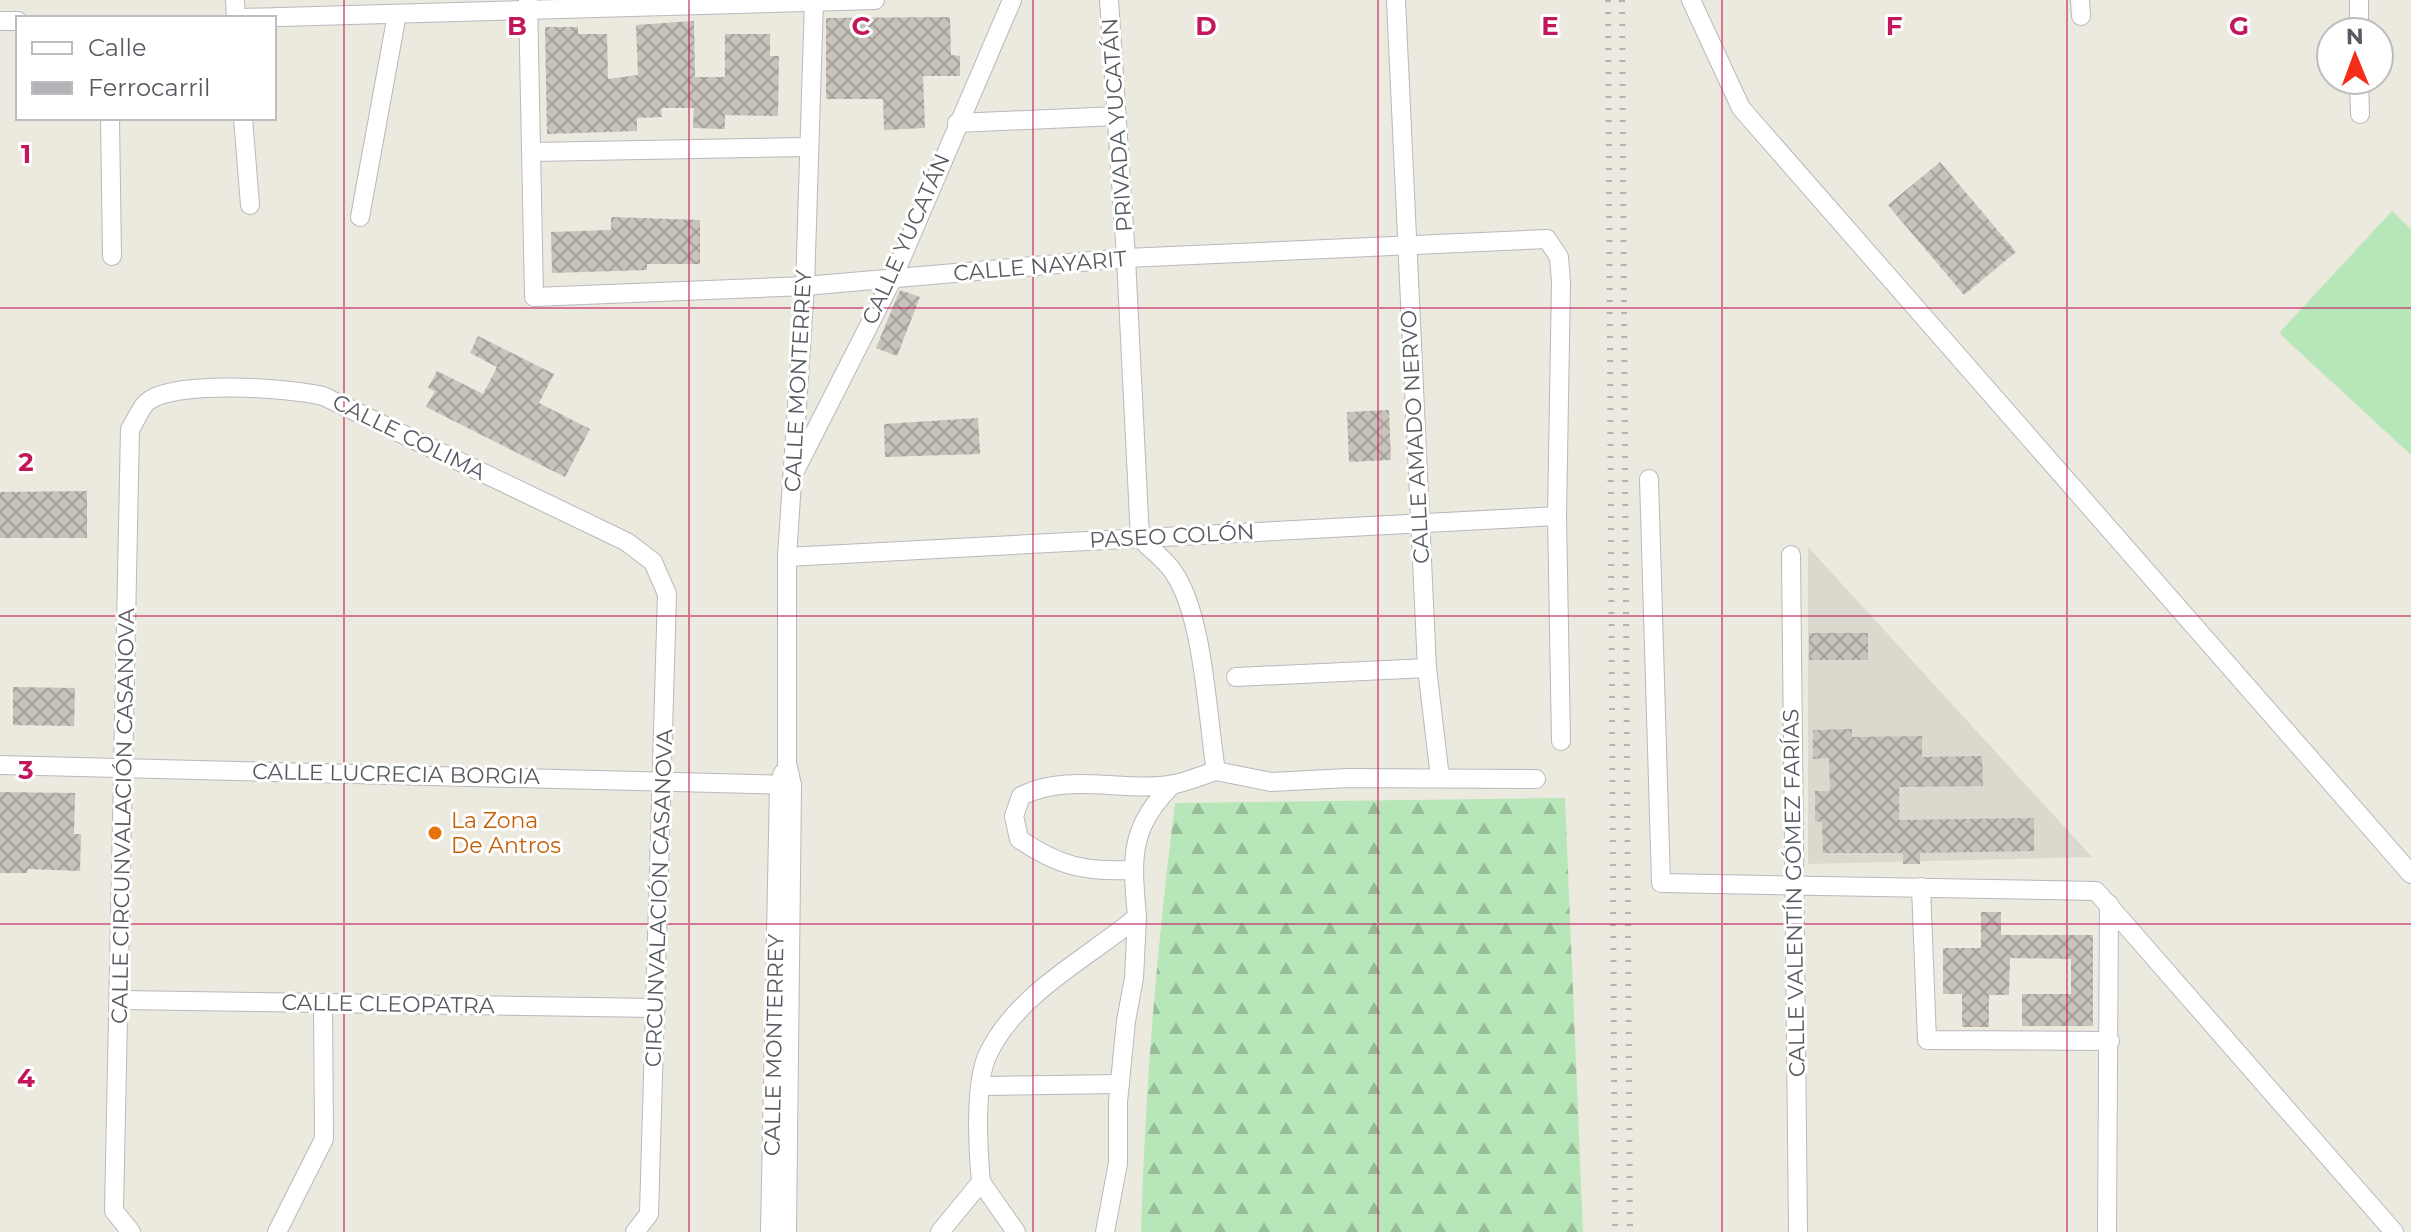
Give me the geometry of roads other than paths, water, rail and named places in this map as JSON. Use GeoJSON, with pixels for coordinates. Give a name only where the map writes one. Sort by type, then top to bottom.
{"type":"FeatureCollection","features":[{"type":"Feature","properties":{"kind":"street"},"geometry":{"type":"LineString","coordinates":[[276,17],[528,6],[875,0]]}},
{"type":"Feature","properties":{"kind":"street","name":"CALLE YUCATÁN"},"geometry":{"type":"LineString","coordinates":[[792,475],[892,280],[1012,0]]}},
{"type":"Feature","properties":{"kind":"street","name":"PRIVADA YUCATÁN"},"geometry":{"type":"LineString","coordinates":[[1109,0],[1140,538]]}},
{"type":"Feature","properties":{"kind":"street","name":"CALLE AMADO NERVO"},"geometry":{"type":"LineString","coordinates":[[1396,0],[1418,523],[1427,668],[1440,778]]}},
{"type":"Feature","properties":{"kind":"street"},"geometry":{"type":"LineString","coordinates":[[1691,0],[1741,108],[2411,874]]}},
{"type":"Feature","properties":{"kind":"street","name":"CALLE MONTERREY"},"geometry":{"type":"LineString","coordinates":[[770,1232],[787,763],[787,557],[805,286],[814,2]]}},
{"type":"Feature","properties":{"kind":"street"},"geometry":{"type":"LineString","coordinates":[[528,6],[532,152],[808,147]]}},
{"type":"Feature","properties":{"kind":"street"},"geometry":{"type":"LineString","coordinates":[[360,217],[397,14]]}},
{"type":"Feature","properties":{"kind":"street"},"geometry":{"type":"LineString","coordinates":[[2359,96],[2360,114]]}},
{"type":"Feature","properties":{"kind":"street"},"geometry":{"type":"LineString","coordinates":[[957,123],[1117,116]]}},
{"type":"Feature","properties":{"kind":"street"},"geometry":{"type":"LineString","coordinates":[[110,120],[112,256]]}},
{"type":"Feature","properties":{"kind":"street"},"geometry":{"type":"LineString","coordinates":[[243,120],[250,205]]}},
{"type":"Feature","properties":{"kind":"street","name":"CALLE NAYARIT"},"geometry":{"type":"LineString","coordinates":[[532,152],[534,297],[805,286],[1126,258],[1547,239],[1559,257],[1561,282],[1557,516]]}},
{"type":"Feature","properties":{"kind":"street","name":"CALLE COLIMA"},"geometry":{"type":"LineString","coordinates":[[147,402],[177,390],[297,390],[323,396],[627,542],[653,562]]}},
{"type":"Feature","properties":{"kind":"street","name":"CALLE CIRCUNVALACIÓN CASANOVA"},"geometry":{"type":"LineString","coordinates":[[130,1232],[114,1211],[121,1000],[121,768],[130,429],[147,402]]}},
{"type":"Feature","properties":{"kind":"street"},"geometry":{"type":"LineString","coordinates":[[1649,479],[1661,883],[1921,887],[2103,897],[2394,1232]]}},
{"type":"Feature","properties":{"kind":"street"},"geometry":{"type":"LineString","coordinates":[[1557,516],[1561,741]]}},
{"type":"Feature","properties":{"kind":"street","name":"PASEO COLÓN"},"geometry":{"type":"LineString","coordinates":[[787,557],[1557,516]]}},
{"type":"Feature","properties":{"kind":"street"},"geometry":{"type":"LineString","coordinates":[[1140,538],[1174,573],[1189,608],[1200,658],[1216,771]]}},
{"type":"Feature","properties":{"kind":"street","name":"CALLE VALENTÍN GÓMEZ FARÍAS"},"geometry":{"type":"LineString","coordinates":[[1791,555],[1798,1232]]}},
{"type":"Feature","properties":{"kind":"street","name":"CIRCUNVALACIÓN CASANOVA"},"geometry":{"type":"LineString","coordinates":[[635,1232],[649,1214],[663,780],[667,594],[653,562]]}},
{"type":"Feature","properties":{"kind":"street"},"geometry":{"type":"LineString","coordinates":[[1236,677],[1427,668]]}},
{"type":"Feature","properties":{"kind":"street","name":"CALLE LUCRECIA BORGIA"},"geometry":{"type":"LineString","coordinates":[[0,765],[785,785]]}},
{"type":"Feature","properties":{"kind":"street"},"geometry":{"type":"LineString","coordinates":[[1131,870],[1091,872],[1046,858],[1019,839],[1014,816],[1021,796],[1040,786],[1074,783],[1173,784],[1216,771],[1271,782],[1536,779]]}},
{"type":"Feature","properties":{"kind":"street"},"geometry":{"type":"LineString","coordinates":[[1105,1232],[1118,1163],[1120,1084],[1134,978],[1137,917],[1131,870],[1140,833],[1152,805],[1173,784]]}},
{"type":"Feature","properties":{"kind":"street","name":"CALLE MONTERREY"},"geometry":{"type":"LineString","coordinates":[[785,785],[787,1232]]}},
{"type":"Feature","properties":{"kind":"street"},"geometry":{"type":"LineString","coordinates":[[1921,887],[1927,1040],[2110,1041]]}},
{"type":"Feature","properties":{"kind":"street"},"geometry":{"type":"LineString","coordinates":[[2103,897],[2110,1041],[2107,1232]]}},
{"type":"Feature","properties":{"kind":"street"},"geometry":{"type":"LineString","coordinates":[[1016,1232],[981,1182],[976,1128],[987,1055],[1018,1012],[1050,981],[1090,955],[1137,917]]}},
{"type":"Feature","properties":{"kind":"street","name":"CALLE CLEOPATRA"},"geometry":{"type":"LineString","coordinates":[[121,1000],[656,1008]]}},
{"type":"Feature","properties":{"kind":"street"},"geometry":{"type":"LineString","coordinates":[[277,1232],[324,1139],[323,1003]]}},
{"type":"Feature","properties":{"kind":"street"},"geometry":{"type":"LineString","coordinates":[[983,1086],[1120,1084]]}},
{"type":"Feature","properties":{"kind":"street"},"geometry":{"type":"LineString","coordinates":[[940,1232],[981,1182]]}},
{"type":"Feature","properties":{"kind":"railway"},"geometry":{"type":"LineString","coordinates":[[1608,0],[1615,1232]]}},
{"type":"Feature","properties":{"kind":"railway"},"geometry":{"type":"LineString","coordinates":[[1622,0],[1630,1232]]}},
{"type":"Feature","properties":{"kind":"place","name":"La Zona De Antros"},"geometry":{"type":"Point","coordinates":[435,833]}}]}
